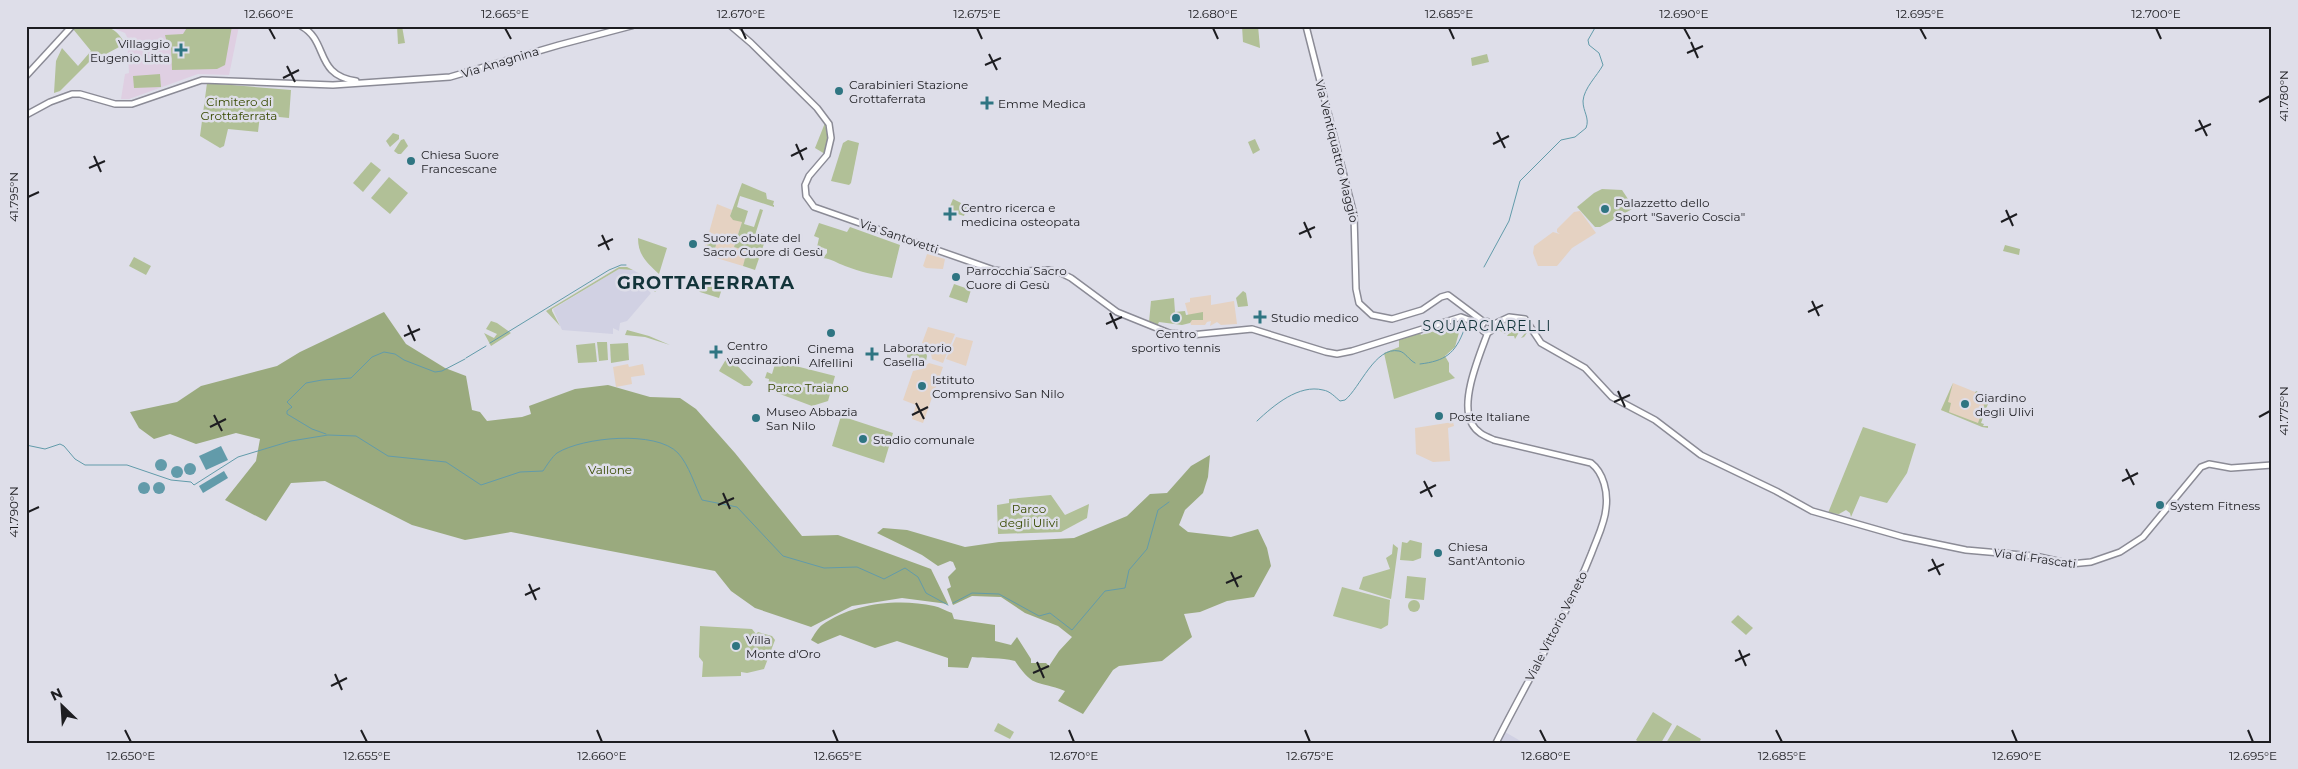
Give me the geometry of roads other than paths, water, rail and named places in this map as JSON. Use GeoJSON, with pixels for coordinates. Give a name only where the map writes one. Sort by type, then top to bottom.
{"type":"FeatureCollection","features":[{"type":"Feature","properties":{"kind":"main road"},"geometry":{"type":"LineString","coordinates":[[26,76],[72,26]]}},
{"type":"Feature","properties":{"kind":"main road"},"geometry":{"type":"LineString","coordinates":[[302,26],[313,37],[332,72],[340,78],[339,82],[333,85]]}},
{"type":"Feature","properties":{"kind":"main road"},"geometry":{"type":"LineString","coordinates":[[607,32],[616,26]]}},
{"type":"Feature","properties":{"kind":"main road","name":"Via Anagnina"},"geometry":{"type":"LineString","coordinates":[[26,115],[55,100],[72,94],[80,94],[115,104],[132,104],[202,80],[333,85],[457,76],[631,26]]}},
{"type":"Feature","properties":{"kind":"main road","name":"Via Santovetti"},"geometry":{"type":"LineString","coordinates":[[731,26],[749,40],[820,110],[830,126],[831,141],[826,158],[809,176],[805,187],[811,206],[977,265],[1008,272],[1048,270],[1071,278],[1117,312],[1166,332],[1191,335],[1254,329],[1323,352],[1337,354],[1461,317],[1483,323]]}},
{"type":"Feature","properties":{"kind":"main road","name":"Via Ventiquattro Maggio"},"geometry":{"type":"LineString","coordinates":[[1306,26],[1354,215],[1356,291],[1360,305],[1375,316],[1393,319],[1422,310],[1442,296],[1448,295],[1483,323]]}},
{"type":"Feature","properties":{"kind":"main road","name":"Via Anagnina"},"geometry":{"type":"LineString","coordinates":[[340,78],[366,83]]}},
{"type":"Feature","properties":{"kind":"main road","name":"Via di Frascati"},"geometry":{"type":"LineString","coordinates":[[1492,325],[1509,317],[1525,319],[1540,342],[1586,369],[1614,399],[1655,420],[1699,454],[1795,502],[1824,515],[1903,537],[1966,550],[2029,555],[2080,564],[2118,553],[2142,538],[2167,511],[2194,473],[2202,466],[2209,464],[2232,468],[2272,465]]}},
{"type":"Feature","properties":{"kind":"main road"},"geometry":{"type":"LineString","coordinates":[[1489,321],[1492,325],[1492,329],[1488,332],[1483,331],[1483,323],[1489,321]]}},
{"type":"Feature","properties":{"kind":"main road","name":"Viale Vittorio Veneto"},"geometry":{"type":"LineString","coordinates":[[1488,332],[1468,399],[1468,415],[1472,424],[1481,434],[1494,440],[1591,463],[1604,481],[1606,499],[1603,522],[1586,568],[1562,619],[1496,743]]}},
{"type":"Feature","properties":{"kind":"water"},"geometry":{"type":"Polygon","coordinates":[[[221,446],[228,460],[206,470],[199,456],[221,446]]]}},
{"type":"Feature","properties":{"kind":"water"},"geometry":{"type":"Polygon","coordinates":[[[159,459],[163,459],[167,465],[163,471],[159,471],[155,467],[155,463],[159,459]]]}},
{"type":"Feature","properties":{"kind":"water"},"geometry":{"type":"Polygon","coordinates":[[[188,463],[192,463],[196,469],[192,475],[188,475],[184,471],[184,467],[188,463]]]}},
{"type":"Feature","properties":{"kind":"water"},"geometry":{"type":"Polygon","coordinates":[[[175,466],[179,466],[183,472],[179,478],[175,478],[171,474],[171,470],[175,466]]]}},
{"type":"Feature","properties":{"kind":"water"},"geometry":{"type":"Polygon","coordinates":[[[224,471],[228,478],[203,493],[199,486],[224,471]]]}},
{"type":"Feature","properties":{"kind":"water"},"geometry":{"type":"Polygon","coordinates":[[[146,482],[149,483],[149,493],[142,494],[139,493],[138,486],[139,483],[146,482]]]}},
{"type":"Feature","properties":{"kind":"water"},"geometry":{"type":"Polygon","coordinates":[[[157,482],[161,482],[165,488],[161,494],[157,494],[153,490],[153,486],[157,482]]]}},
{"type":"Feature","properties":{"kind":"waterway"},"geometry":{"type":"LineString","coordinates":[[1484,267],[1509,221],[1520,181],[1561,140],[1575,137],[1586,128],[1587,121],[1583,105],[1584,96],[1603,65],[1599,53],[1589,45],[1588,40],[1596,26]]}},
{"type":"Feature","properties":{"kind":"waterway"},"geometry":{"type":"LineString","coordinates":[[490,343],[609,270],[626,265]]}},
{"type":"Feature","properties":{"kind":"waterway"},"geometry":{"type":"LineString","coordinates":[[1420,364],[1436,361],[1448,355],[1457,345],[1464,330]]}},
{"type":"Feature","properties":{"kind":"waterway"},"geometry":{"type":"LineString","coordinates":[[466,358],[486,346]]}},
{"type":"Feature","properties":{"kind":"waterway"},"geometry":{"type":"LineString","coordinates":[[1257,421],[1287,397],[1305,390],[1326,391],[1340,401],[1345,400],[1375,361],[1390,351],[1399,351],[1415,363]]}},
{"type":"Feature","properties":{"kind":"waterway"},"geometry":{"type":"LineString","coordinates":[[326,434],[312,429],[287,414],[287,411],[292,407],[287,402],[306,383],[351,378],[372,357],[384,352],[395,354],[404,360],[435,372],[442,371],[465,359]]}},
{"type":"Feature","properties":{"kind":"waterway"},"geometry":{"type":"LineString","coordinates":[[26,445],[45,449],[60,444],[75,459],[85,465],[127,465],[171,480],[191,482],[194,485],[238,457],[291,441],[328,435],[356,436],[388,456],[446,462],[481,485],[520,472],[543,471],[557,453],[584,443],[619,438],[653,441],[668,446],[678,453],[689,469],[702,500],[737,507],[783,556],[824,568],[857,567],[884,579],[905,568],[918,577],[926,593],[948,605]]}},
{"type":"Feature","properties":{"kind":"waterway"},"geometry":{"type":"LineString","coordinates":[[953,603],[972,593],[999,594],[1039,616],[1050,613],[1072,630],[1105,591],[1125,588],[1129,570],[1147,549],[1158,510],[1169,502]]}},
{"type":"Feature","properties":{"kind":"place","name":"Villaggio Eugenio Litta"},"geometry":{"type":"Point","coordinates":[181,50]}},
{"type":"Feature","properties":{"kind":"place","name":"Carabinieri Stazione Grottaferrata"},"geometry":{"type":"Point","coordinates":[839,91]}},
{"type":"Feature","properties":{"kind":"place","name":"Emme Medica"},"geometry":{"type":"Point","coordinates":[987,103]}},
{"type":"Feature","properties":{"kind":"place","name":"Chiesa Suore Francescane"},"geometry":{"type":"Point","coordinates":[411,161]}},
{"type":"Feature","properties":{"kind":"place","name":"Palazzetto dello Sport \"Saverio Coscia\""},"geometry":{"type":"Point","coordinates":[1605,209]}},
{"type":"Feature","properties":{"kind":"place","name":"Centro ricerca e medicina osteopata"},"geometry":{"type":"Point","coordinates":[950,214]}},
{"type":"Feature","properties":{"kind":"place","name":"Suore oblate del Sacro Cuore di Gesù"},"geometry":{"type":"Point","coordinates":[693,244]}},
{"type":"Feature","properties":{"kind":"place","name":"Parrocchia Sacro Cuore di Gesù"},"geometry":{"type":"Point","coordinates":[956,277]}},
{"type":"Feature","properties":{"kind":"place","name":"Studio medico"},"geometry":{"type":"Point","coordinates":[1260,317]}},
{"type":"Feature","properties":{"kind":"place","name":"Centro sportivo tennis"},"geometry":{"type":"Point","coordinates":[1176,318]}},
{"type":"Feature","properties":{"kind":"place","name":"Cinema Alfellini"},"geometry":{"type":"Point","coordinates":[831,333]}},
{"type":"Feature","properties":{"kind":"place","name":"Centro vaccinazioni"},"geometry":{"type":"Point","coordinates":[716,352]}},
{"type":"Feature","properties":{"kind":"place","name":"Laboratorio Casella"},"geometry":{"type":"Point","coordinates":[872,354]}},
{"type":"Feature","properties":{"kind":"place","name":"Istituto Comprensivo San Nilo"},"geometry":{"type":"Point","coordinates":[922,386]}},
{"type":"Feature","properties":{"kind":"place","name":"Giardino degli Ulivi"},"geometry":{"type":"Point","coordinates":[1965,404]}},
{"type":"Feature","properties":{"kind":"place","name":"Poste Italiane"},"geometry":{"type":"Point","coordinates":[1439,416]}},
{"type":"Feature","properties":{"kind":"place","name":"Museo Abbazia San Nilo"},"geometry":{"type":"Point","coordinates":[756,418]}},
{"type":"Feature","properties":{"kind":"place","name":"Stadio comunale"},"geometry":{"type":"Point","coordinates":[863,439]}},
{"type":"Feature","properties":{"kind":"place","name":"System Fitness"},"geometry":{"type":"Point","coordinates":[2160,505]}},
{"type":"Feature","properties":{"kind":"place","name":"Chiesa Sant'Antonio"},"geometry":{"type":"Point","coordinates":[1438,553]}},
{"type":"Feature","properties":{"kind":"place","name":"Villa Monte d'Oro"},"geometry":{"type":"Point","coordinates":[736,646]}},
{"type":"Feature","properties":{"kind":"district","name":"GROTTAFERRATA"},"geometry":{"type":"Point","coordinates":[706,283]}},
{"type":"Feature","properties":{"kind":"district","name":"SQUARCIARELLI"},"geometry":{"type":"Point","coordinates":[1487,326]}},
{"type":"Feature","properties":{"kind":"park label","name":"Cimitero di Grottaferrata"},"geometry":{"type":"Point","coordinates":[239,108]}},
{"type":"Feature","properties":{"kind":"park label","name":"Parco Traiano"},"geometry":{"type":"Point","coordinates":[808,387]}},
{"type":"Feature","properties":{"kind":"park label","name":"Vallone"},"geometry":{"type":"Point","coordinates":[610,469]}},
{"type":"Feature","properties":{"kind":"park label","name":"Parco degli Ulivi"},"geometry":{"type":"Point","coordinates":[1029,515]}}]}
